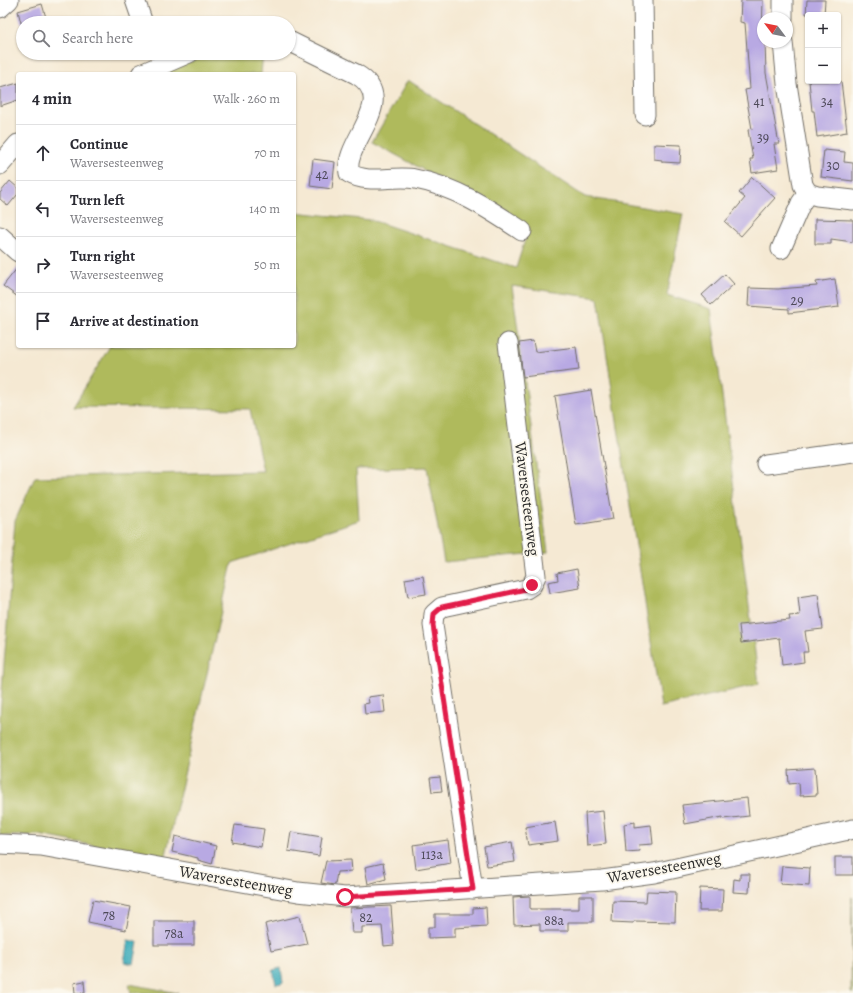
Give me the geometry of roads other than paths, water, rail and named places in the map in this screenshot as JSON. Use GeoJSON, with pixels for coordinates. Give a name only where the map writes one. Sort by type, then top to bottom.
{"type":"FeatureCollection","features":[{"type":"Feature","properties":{"kind":"street"},"geometry":{"type":"LineString","coordinates":[[0,8],[9,0]]}},
{"type":"Feature","properties":{"kind":"street"},"geometry":{"type":"LineString","coordinates":[[134,0],[140,16]]}},
{"type":"Feature","properties":{"kind":"street"},"geometry":{"type":"LineString","coordinates":[[643,0],[645,115]]}},
{"type":"Feature","properties":{"kind":"street"},"geometry":{"type":"LineString","coordinates":[[783,0],[783,12]]}},
{"type":"Feature","properties":{"kind":"street"},"geometry":{"type":"LineString","coordinates":[[296,44],[356,74],[365,79],[372,86],[374,95],[372,107],[350,162],[349,173],[356,178],[414,179],[431,183],[486,207],[522,231]]}},
{"type":"Feature","properties":{"kind":"street"},"geometry":{"type":"LineString","coordinates":[[784,48],[787,84],[803,185],[808,193],[816,196],[853,200]]}},
{"type":"Feature","properties":{"kind":"street"},"geometry":{"type":"LineString","coordinates":[[150,65],[166,60]]}},
{"type":"Feature","properties":{"kind":"street"},"geometry":{"type":"LineString","coordinates":[[0,164],[16,146]]}},
{"type":"Feature","properties":{"kind":"street"},"geometry":{"type":"LineString","coordinates":[[781,248],[801,203],[808,193]]}},
{"type":"Feature","properties":{"kind":"street"},"geometry":{"type":"LineString","coordinates":[[0,236],[16,250]]}},
{"type":"Feature","properties":{"kind":"street","name":"Waversesteenweg"},"geometry":{"type":"LineString","coordinates":[[473,889],[433,625],[434,614],[442,607],[526,589],[532,585],[536,576],[508,343]]}},
{"type":"Feature","properties":{"kind":"street"},"geometry":{"type":"LineString","coordinates":[[766,464],[853,452]]}},
{"type":"Feature","properties":{"kind":"street","name":"Waversesteenweg"},"geometry":{"type":"LineString","coordinates":[[0,844],[56,848],[322,896],[345,897],[552,885],[654,873],[853,829]]}},
{"type":"Feature","properties":{"kind":"water"},"geometry":{"type":"Polygon","coordinates":[[[128,940],[138,942],[134,964],[124,962],[128,940]]]}},
{"type":"Feature","properties":{"kind":"water"},"geometry":{"type":"Polygon","coordinates":[[[281,968],[283,983],[276,984],[273,970],[281,968]]]}}]}
